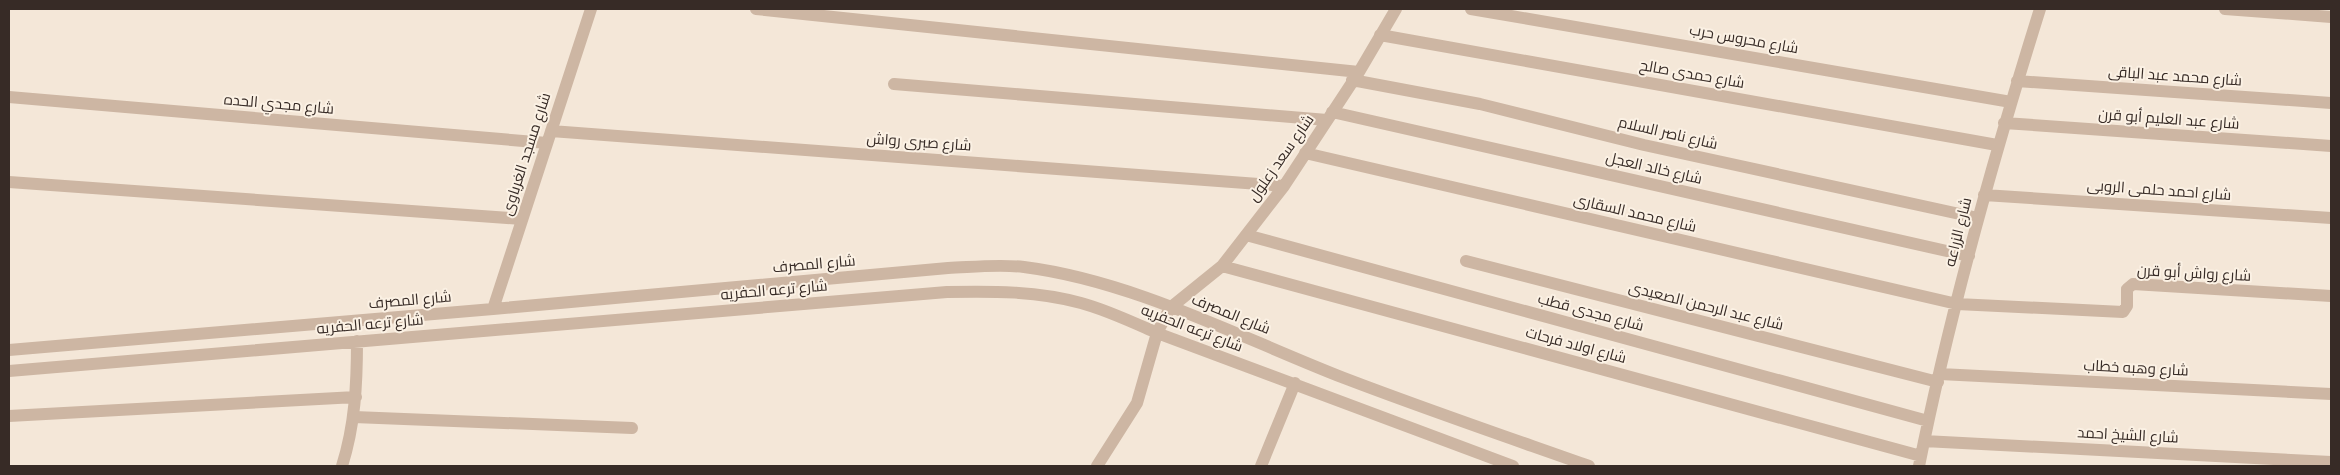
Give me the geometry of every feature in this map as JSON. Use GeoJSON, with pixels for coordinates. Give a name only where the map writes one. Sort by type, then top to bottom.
{"type":"FeatureCollection","features":[{"type":"Feature","properties":{"kind":"street","name":"شارع مسجد الغرباوى"},"geometry":{"type":"LineString","coordinates":[[493,310],[591,9]]}},
{"type":"Feature","properties":{"kind":"street","name":"شارع ناصر السلام"},"geometry":{"type":"LineString","coordinates":[[756,9],[1355,76],[1480,104],[1644,145],[1978,218]]}},
{"type":"Feature","properties":{"kind":"street","name":"شارع سعد زعلول"},"geometry":{"type":"LineString","coordinates":[[1170,308],[1222,266],[1284,186],[1396,9]]}},
{"type":"Feature","properties":{"kind":"street","name":"شارع محروس حرب"},"geometry":{"type":"LineString","coordinates":[[1471,9],[2011,102]]}},
{"type":"Feature","properties":{"kind":"street","name":"شارع الزراعه"},"geometry":{"type":"LineString","coordinates":[[1920,461],[1928,421],[1997,145],[2040,9]]}},
{"type":"Feature","properties":{"kind":"street"},"geometry":{"type":"LineString","coordinates":[[2225,9],[2331,18]]}},
{"type":"Feature","properties":{"kind":"street","name":"شارع حمدى صالح"},"geometry":{"type":"LineString","coordinates":[[1380,35],[1997,145]]}},
{"type":"Feature","properties":{"kind":"street","name":"شارع محمد عبد الباقى"},"geometry":{"type":"LineString","coordinates":[[2017,81],[2331,103]]}},
{"type":"Feature","properties":{"kind":"street","name":"شارع خالد العجل"},"geometry":{"type":"LineString","coordinates":[[894,84],[1330,116],[1969,256]]}},
{"type":"Feature","properties":{"kind":"street","name":"شارع مجدي الحده"},"geometry":{"type":"LineString","coordinates":[[9,97],[549,137]]}},
{"type":"Feature","properties":{"kind":"street","name":"شارع عبد العليم أبو قرن"},"geometry":{"type":"LineString","coordinates":[[2004,124],[2331,146]]}},
{"type":"Feature","properties":{"kind":"street","name":"شارع صبرى رواش"},"geometry":{"type":"LineString","coordinates":[[549,137],[1284,186]]}},
{"type":"Feature","properties":{"kind":"street","name":"شارع محمد السقارى"},"geometry":{"type":"LineString","coordinates":[[1306,153],[1957,304]]}},
{"type":"Feature","properties":{"kind":"street"},"geometry":{"type":"LineString","coordinates":[[9,182],[522,219]]}},
{"type":"Feature","properties":{"kind":"street","name":"شارع احمد حلمى الروبى"},"geometry":{"type":"LineString","coordinates":[[1984,195],[2331,218]]}},
{"type":"Feature","properties":{"kind":"street","name":"شارع مجدى قطب"},"geometry":{"type":"LineString","coordinates":[[1246,235],[1928,421]]}},
{"type":"Feature","properties":{"kind":"street","name":"شارع عبد الرحمن الصعيدى"},"geometry":{"type":"LineString","coordinates":[[1466,261],[1939,378]]}},
{"type":"Feature","properties":{"kind":"street","name":"شارع المصرف"},"geometry":{"type":"LineString","coordinates":[[9,350],[989,266],[1022,267],[1061,273],[1104,285],[1170,308],[1344,378],[1589,466]]}},
{"type":"Feature","properties":{"kind":"street","name":"شارع اولاد فرحات"},"geometry":{"type":"LineString","coordinates":[[1222,266],[1920,461]]}},
{"type":"Feature","properties":{"kind":"street","name":"شارع رواش أبو قرن"},"geometry":{"type":"LineString","coordinates":[[1957,304],[2123,312],[2127,306],[2127,289],[2133,284],[2331,296]]}},
{"type":"Feature","properties":{"kind":"street","name":"شارع ترعه الحفريه"},"geometry":{"type":"LineString","coordinates":[[9,371],[979,291],[1018,293],[1080,302],[1156,333],[1295,383],[1514,466]]}},
{"type":"Feature","properties":{"kind":"street"},"geometry":{"type":"LineString","coordinates":[[1098,466],[1137,404],[1156,333],[1170,308]]}},
{"type":"Feature","properties":{"kind":"street"},"geometry":{"type":"LineString","coordinates":[[342,466],[354,417],[357,341]]}},
{"type":"Feature","properties":{"kind":"street","name":"شارع وهبه خطاب"},"geometry":{"type":"LineString","coordinates":[[1939,378],[2331,394]]}},
{"type":"Feature","properties":{"kind":"street"},"geometry":{"type":"LineString","coordinates":[[1261,466],[1295,383]]}},
{"type":"Feature","properties":{"kind":"street"},"geometry":{"type":"LineString","coordinates":[[9,416],[356,397]]}},
{"type":"Feature","properties":{"kind":"street"},"geometry":{"type":"LineString","coordinates":[[354,417],[632,428]]}},
{"type":"Feature","properties":{"kind":"street","name":"شارع الشيخ احمد"},"geometry":{"type":"LineString","coordinates":[[1924,441],[2331,462]]}}]}
